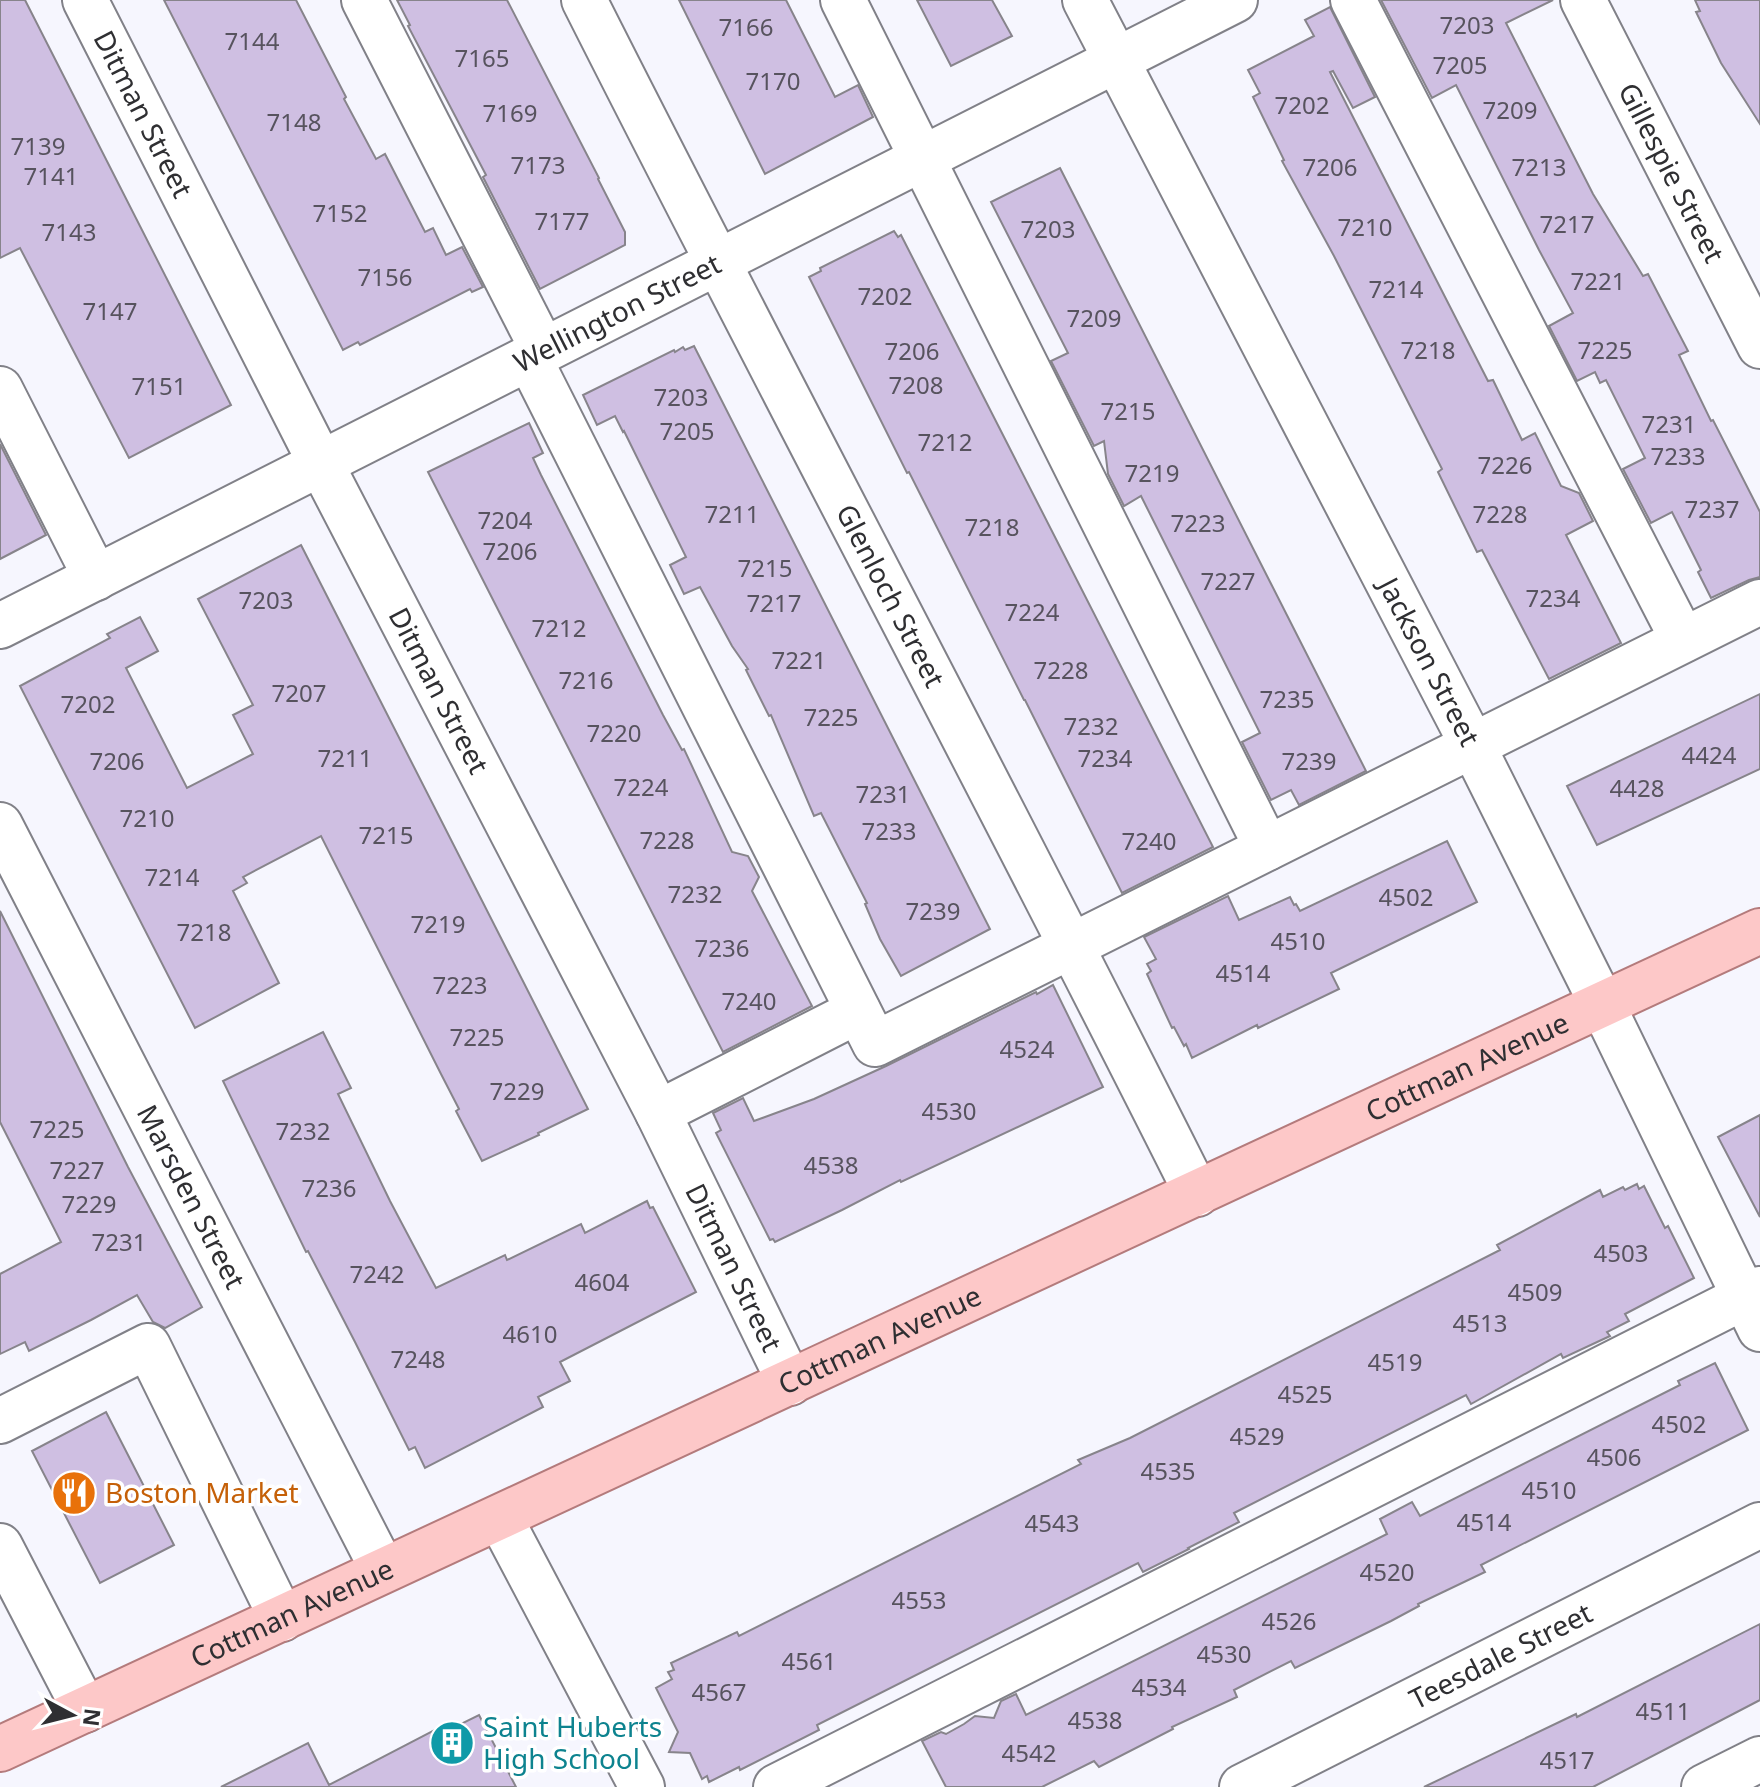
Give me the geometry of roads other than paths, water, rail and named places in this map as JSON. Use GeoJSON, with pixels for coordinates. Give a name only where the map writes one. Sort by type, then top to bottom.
{"type":"FeatureCollection","features":[{"type":"Feature","properties":{"kind":"main road","name":"Cottman Avenue"},"geometry":{"type":"LineString","coordinates":[[0,1749],[1760,931]]}},
{"type":"Feature","properties":{"kind":"street","name":"Ditman Street"},"geometry":{"type":"LineString","coordinates":[[85,0],[321,464],[658,1113],[790,1383]]}},
{"type":"Feature","properties":{"kind":"street"},"geometry":{"type":"LineString","coordinates":[[364,0],[875,1044],[1760,602]]}},
{"type":"Feature","properties":{"kind":"street","name":"Glenloch Street"},"geometry":{"type":"LineString","coordinates":[[584,0],[716,263],[1072,946],[1197,1194]]}},
{"type":"Feature","properties":{"kind":"street"},"geometry":{"type":"LineString","coordinates":[[843,0],[1267,848]]}},
{"type":"Feature","properties":{"kind":"street","name":"Jackson Street"},"geometry":{"type":"LineString","coordinates":[[1085,0],[1473,746],[1755,1305]]}},
{"type":"Feature","properties":{"kind":"street","name":"Wellington Street"},"geometry":{"type":"LineString","coordinates":[[0,626],[1235,0]]}},
{"type":"Feature","properties":{"kind":"street"},"geometry":{"type":"LineString","coordinates":[[1353,0],[1683,640]]}},
{"type":"Feature","properties":{"kind":"street","name":"Gillespie Street"},"geometry":{"type":"LineString","coordinates":[[1583,0],[1760,346]]}},
{"type":"Feature","properties":{"kind":"street"},"geometry":{"type":"LineString","coordinates":[[0,389],[96,578]]}},
{"type":"Feature","properties":{"kind":"street","name":"Marsden Street"},"geometry":{"type":"LineString","coordinates":[[0,825],[383,1570]]}},
{"type":"Feature","properties":{"kind":"street"},"geometry":{"type":"LineString","coordinates":[[658,1113],[858,1011]]}},
{"type":"Feature","properties":{"kind":"street"},"geometry":{"type":"LineString","coordinates":[[776,1787],[1755,1305]]}},
{"type":"Feature","properties":{"kind":"street"},"geometry":{"type":"LineString","coordinates":[[0,1421],[148,1346],[282,1619]]}},
{"type":"Feature","properties":{"kind":"street"},"geometry":{"type":"LineString","coordinates":[[500,1518],[642,1787]]}},
{"type":"Feature","properties":{"kind":"street","name":"Teesdale Street"},"geometry":{"type":"LineString","coordinates":[[1242,1787],[1760,1525]]}},
{"type":"Feature","properties":{"kind":"street"},"geometry":{"type":"LineString","coordinates":[[0,1546],[85,1710]]}},
{"type":"Feature","properties":{"kind":"street"},"geometry":{"type":"LineString","coordinates":[[1704,1787],[1760,1759]]}},
{"type":"Feature","properties":{"kind":"place","name":"Boston Market"},"geometry":{"type":"Point","coordinates":[74,1493]}},
{"type":"Feature","properties":{"kind":"place","name":"Saint Huberts High School"},"geometry":{"type":"Point","coordinates":[452,1743]}}]}
